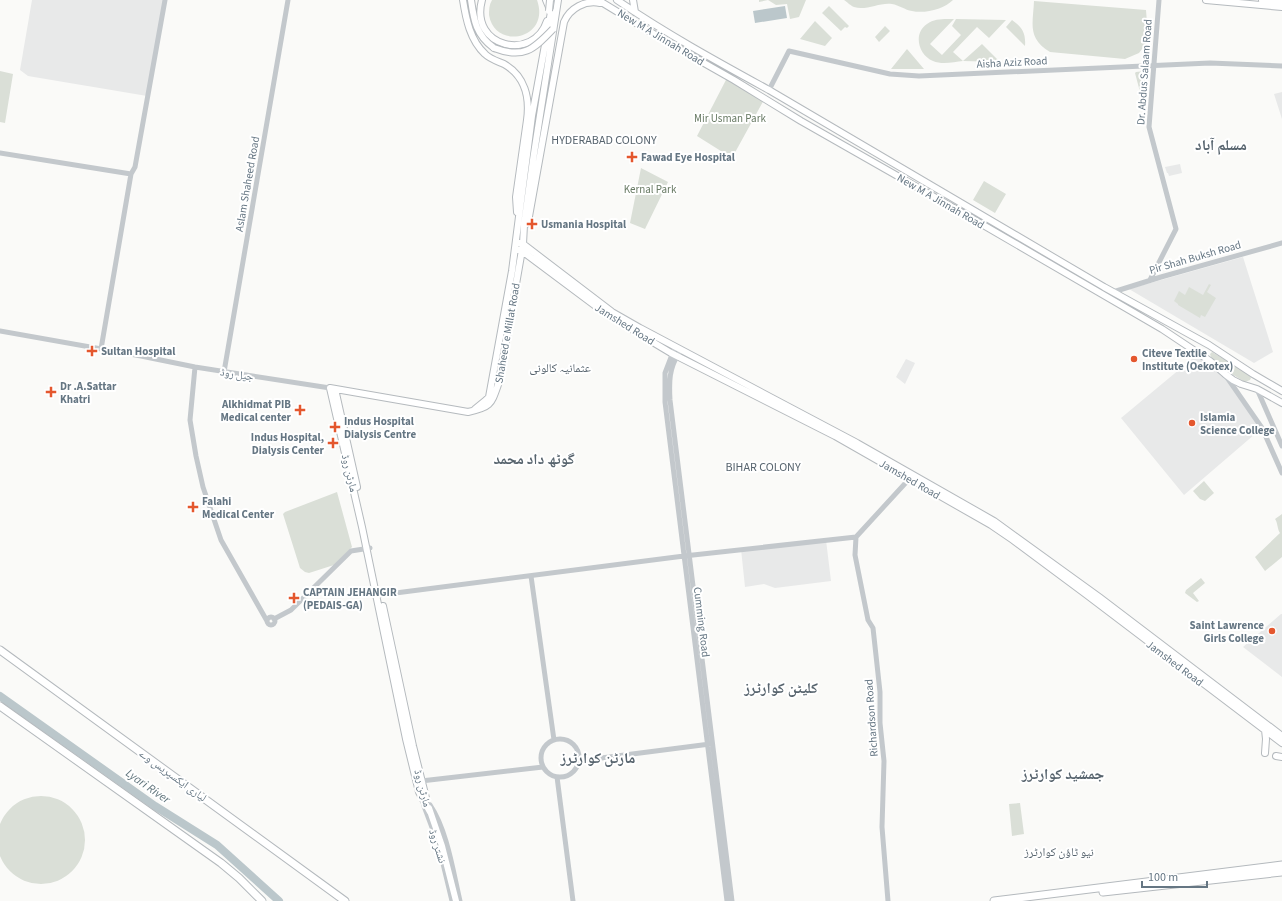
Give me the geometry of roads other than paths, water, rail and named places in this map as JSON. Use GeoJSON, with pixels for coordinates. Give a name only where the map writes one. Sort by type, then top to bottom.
{"type":"FeatureCollection","features":[{"type":"Feature","properties":{"kind":"highway","name":"لیاری ایکسپریس وے"},"geometry":{"type":"LineString","coordinates":[[0,650],[346,901]]}},
{"type":"Feature","properties":{"kind":"highway"},"geometry":{"type":"LineString","coordinates":[[0,706],[221,863],[239,878],[262,901]]}},
{"type":"Feature","properties":{"kind":"highway"},"geometry":{"type":"LineString","coordinates":[[994,901],[1282,865]]}},
{"type":"Feature","properties":{"kind":"highway"},"geometry":{"type":"LineString","coordinates":[[1028,901],[1282,872]]}},
{"type":"Feature","properties":{"kind":"main road"},"geometry":{"type":"LineString","coordinates":[[463,0],[471,35],[477,45],[485,54],[516,73],[524,85],[528,109],[516,197],[520,224]]}},
{"type":"Feature","properties":{"kind":"main road"},"geometry":{"type":"LineString","coordinates":[[470,0],[476,26],[481,36],[494,48],[502,51],[512,54],[530,49],[539,44],[554,29]]}},
{"type":"Feature","properties":{"kind":"main road"},"geometry":{"type":"LineString","coordinates":[[482,0],[480,15],[484,26],[490,35],[502,44],[514,46],[534,38],[545,26],[550,0]]}},
{"type":"Feature","properties":{"kind":"main road"},"geometry":{"type":"LineString","coordinates":[[520,224],[532,116],[550,12],[546,0]]}},
{"type":"Feature","properties":{"kind":"main road"},"geometry":{"type":"LineString","coordinates":[[520,224],[536,138],[558,0]]}},
{"type":"Feature","properties":{"kind":"main road","name":"New M A Jinnah Road"},"geometry":{"type":"LineString","coordinates":[[598,0],[667,42],[728,76],[801,121],[1162,329],[1241,384],[1257,389],[1282,403]]}},
{"type":"Feature","properties":{"kind":"main road","name":"New M A Jinnah Road"},"geometry":{"type":"LineString","coordinates":[[617,0],[635,12],[1113,292],[1209,345],[1282,391]]}},
{"type":"Feature","properties":{"kind":"main road"},"geometry":{"type":"LineString","coordinates":[[633,0],[635,12]]}},
{"type":"Feature","properties":{"kind":"main road"},"geometry":{"type":"LineString","coordinates":[[1206,0],[1263,2],[1282,1]]}},
{"type":"Feature","properties":{"kind":"main road"},"geometry":{"type":"LineString","coordinates":[[520,224],[528,222],[564,22],[571,10],[585,3],[594,1],[610,7]]}},
{"type":"Feature","properties":{"kind":"main road"},"geometry":{"type":"LineString","coordinates":[[1263,2],[1282,7]]}},
{"type":"Feature","properties":{"kind":"main road","name":"Shaheed e Millat Road"},"geometry":{"type":"LineString","coordinates":[[474,410],[489,397],[519,246],[520,224]]}},
{"type":"Feature","properties":{"kind":"main road","name":"Jamshed Road"},"geometry":{"type":"LineString","coordinates":[[519,246],[612,312],[676,351],[994,521],[1015,535],[1281,740]]}},
{"type":"Feature","properties":{"kind":"main road","name":"جیل روڈ"},"geometry":{"type":"LineString","coordinates":[[332,389],[468,412],[474,410]]}},
{"type":"Feature","properties":{"kind":"main road","name":"مارٹن روڈ"},"geometry":{"type":"LineString","coordinates":[[332,389],[368,548],[406,739],[419,792],[430,812]]}},
{"type":"Feature","properties":{"kind":"main road","name":"Jamshed Road"},"geometry":{"type":"LineString","coordinates":[[911,476],[1013,540],[1265,730],[1281,740]]}},
{"type":"Feature","properties":{"kind":"main road","name":"مارٹن روڈ"},"geometry":{"type":"LineString","coordinates":[[368,548],[380,595],[421,781],[430,812]]}},
{"type":"Feature","properties":{"kind":"main road"},"geometry":{"type":"LineString","coordinates":[[1265,730],[1266,753]]}},
{"type":"Feature","properties":{"kind":"main road","name":"نشتر روڈ"},"geometry":{"type":"LineString","coordinates":[[430,812],[442,846],[456,901]]}},
{"type":"Feature","properties":{"kind":"street"},"geometry":{"type":"LineString","coordinates":[[101,349],[131,174],[136,167],[164,0]]}},
{"type":"Feature","properties":{"kind":"street","name":"Aslam Shaheed Road"},"geometry":{"type":"LineString","coordinates":[[224,372],[288,0]]}},
{"type":"Feature","properties":{"kind":"street","name":"Dr. Abdus Salaam Road"},"geometry":{"type":"LineString","coordinates":[[1150,280],[1176,229],[1149,127],[1159,0]]}},
{"type":"Feature","properties":{"kind":"street","name":"Aisha Aziz Road"},"geometry":{"type":"LineString","coordinates":[[769,90],[789,51],[890,74],[919,76],[1210,63],[1282,66]]}},
{"type":"Feature","properties":{"kind":"street"},"geometry":{"type":"LineString","coordinates":[[0,153],[131,174]]}},
{"type":"Feature","properties":{"kind":"street","name":"Pir Shah Buksh Road"},"geometry":{"type":"LineString","coordinates":[[1113,292],[1150,280],[1282,243]]}},
{"type":"Feature","properties":{"kind":"street","name":"جیل روڈ"},"geometry":{"type":"LineString","coordinates":[[0,331],[195,367],[332,389]]}},
{"type":"Feature","properties":{"kind":"street","name":"Cumming Road"},"geometry":{"type":"LineString","coordinates":[[676,351],[670,376],[670,390],[686,556],[732,901]]}},
{"type":"Feature","properties":{"kind":"street"},"geometry":{"type":"LineString","coordinates":[[195,367],[190,420],[203,487],[222,540],[260,609],[260,612],[270,619],[291,610],[351,552],[368,548]]}},
{"type":"Feature","properties":{"kind":"street"},"geometry":{"type":"LineString","coordinates":[[1225,374],[1262,428],[1282,474]]}},
{"type":"Feature","properties":{"kind":"street"},"geometry":{"type":"LineString","coordinates":[[1257,389],[1282,446]]}},
{"type":"Feature","properties":{"kind":"street"},"geometry":{"type":"LineString","coordinates":[[380,595],[686,556],[856,537],[911,476]]}},
{"type":"Feature","properties":{"kind":"street","name":"Richardson Road"},"geometry":{"type":"LineString","coordinates":[[856,537],[855,555],[868,620],[873,628],[880,692],[880,723],[885,769],[882,827],[888,901]]}},
{"type":"Feature","properties":{"kind":"street"},"geometry":{"type":"LineString","coordinates":[[531,576],[554,740]]}},
{"type":"Feature","properties":{"kind":"street"},"geometry":{"type":"LineString","coordinates":[[560,739],[572,744],[576,748],[578,761],[573,771],[568,775],[551,775],[543,767],[541,760],[544,748],[548,743],[554,740],[560,739]]}},
{"type":"Feature","properties":{"kind":"street"},"geometry":{"type":"LineString","coordinates":[[578,761],[710,744]]}},
{"type":"Feature","properties":{"kind":"street","name":"Cumming Road"},"geometry":{"type":"LineString","coordinates":[[710,744],[727,901]]}},
{"type":"Feature","properties":{"kind":"street"},"geometry":{"type":"LineString","coordinates":[[421,781],[543,767]]}},
{"type":"Feature","properties":{"kind":"street"},"geometry":{"type":"LineString","coordinates":[[556,776],[573,901]]}},
{"type":"Feature","properties":{"kind":"street","name":"نشتر روڈ"},"geometry":{"type":"LineString","coordinates":[[419,792],[439,845],[452,901]]}},
{"type":"Feature","properties":{"kind":"street","name":"نشتر روڈ"},"geometry":{"type":"LineString","coordinates":[[427,801],[436,814],[442,830],[460,901]]}},
{"type":"Feature","properties":{"kind":"waterway","name":"Lyari River"},"geometry":{"type":"LineString","coordinates":[[0,696],[155,806],[217,845],[279,901]]}},
{"type":"Feature","properties":{"kind":"place","name":"Fawad Eye Hospital"},"geometry":{"type":"Point","coordinates":[632,157]}},
{"type":"Feature","properties":{"kind":"place","name":"Usmania Hospital"},"geometry":{"type":"Point","coordinates":[532,224]}},
{"type":"Feature","properties":{"kind":"place","name":"Sultan Hospital"},"geometry":{"type":"Point","coordinates":[92,351]}},
{"type":"Feature","properties":{"kind":"place","name":"Citeve Textile Institute (Oekotex)"},"geometry":{"type":"Point","coordinates":[1134,359]}},
{"type":"Feature","properties":{"kind":"place","name":"Dr .A.Sattar Khatri"},"geometry":{"type":"Point","coordinates":[51,392]}},
{"type":"Feature","properties":{"kind":"place","name":"Alkhidmat PIB Medical center"},"geometry":{"type":"Point","coordinates":[300,410]}},
{"type":"Feature","properties":{"kind":"place","name":"Islamia Science College"},"geometry":{"type":"Point","coordinates":[1192,423]}},
{"type":"Feature","properties":{"kind":"place","name":"Indus Hospital Dialysis Centre"},"geometry":{"type":"Point","coordinates":[335,427]}},
{"type":"Feature","properties":{"kind":"place","name":"Indus Hospital, Dialysis Center"},"geometry":{"type":"Point","coordinates":[333,443]}},
{"type":"Feature","properties":{"kind":"place","name":"Falahi Medical Center"},"geometry":{"type":"Point","coordinates":[193,507]}},
{"type":"Feature","properties":{"kind":"place","name":"CAPTAIN JEHANGIR (PEDAIS-GA)"},"geometry":{"type":"Point","coordinates":[294,598]}},
{"type":"Feature","properties":{"kind":"place","name":"Saint Lawrence Girls College"},"geometry":{"type":"Point","coordinates":[1272,631]}},
{"type":"Feature","properties":{"kind":"district","name":"HYDERABAD COLONY"},"geometry":{"type":"Point","coordinates":[604,140]}},
{"type":"Feature","properties":{"kind":"district","name":"مسلم آباد"},"geometry":{"type":"Point","coordinates":[1221,145]}},
{"type":"Feature","properties":{"kind":"district","name":"عثمانیہ کالونی"},"geometry":{"type":"Point","coordinates":[560,368]}},
{"type":"Feature","properties":{"kind":"district","name":"گوٹھ داد محمد"},"geometry":{"type":"Point","coordinates":[534,459]}},
{"type":"Feature","properties":{"kind":"district","name":"BIHAR COLONY"},"geometry":{"type":"Point","coordinates":[763,467]}},
{"type":"Feature","properties":{"kind":"district","name":"کلیٹن کوارٹرز"},"geometry":{"type":"Point","coordinates":[781,688]}},
{"type":"Feature","properties":{"kind":"district","name":"مارٹن کوارٹرز"},"geometry":{"type":"Point","coordinates":[598,758]}},
{"type":"Feature","properties":{"kind":"district","name":"جمشید کوارٹرز"},"geometry":{"type":"Point","coordinates":[1063,774]}},
{"type":"Feature","properties":{"kind":"district","name":"نیو ٹاؤن کوارٹرز"},"geometry":{"type":"Point","coordinates":[1059,852]}},
{"type":"Feature","properties":{"kind":"park label","name":"Mir Usman Park"},"geometry":{"type":"Point","coordinates":[730,118]}},
{"type":"Feature","properties":{"kind":"park label","name":"Kernal Park"},"geometry":{"type":"Point","coordinates":[650,189]}}]}
